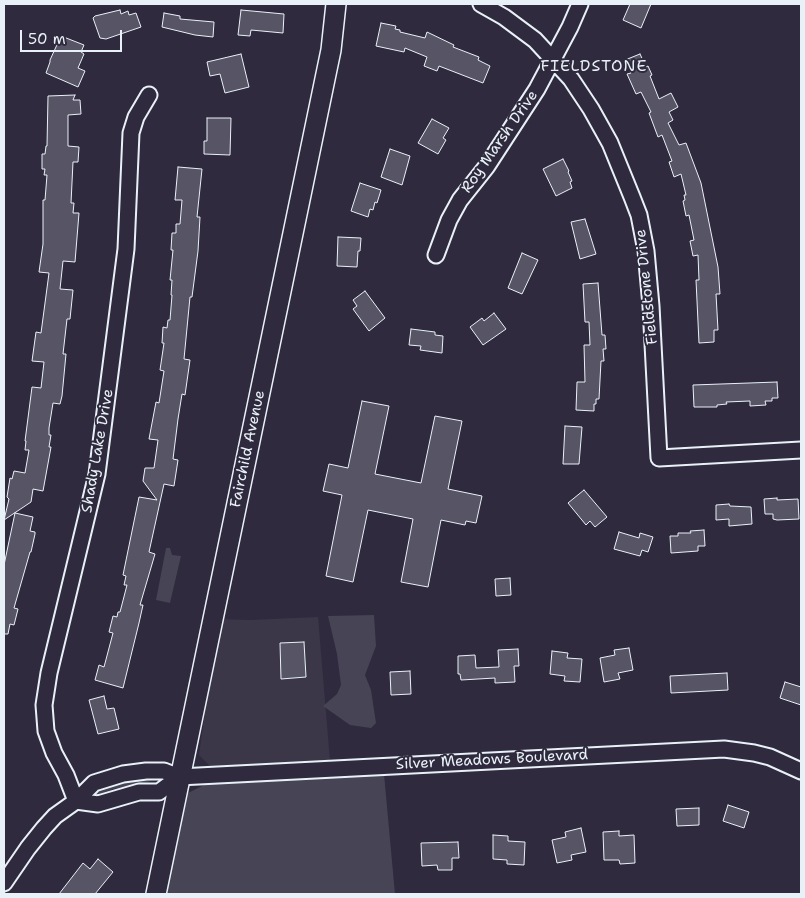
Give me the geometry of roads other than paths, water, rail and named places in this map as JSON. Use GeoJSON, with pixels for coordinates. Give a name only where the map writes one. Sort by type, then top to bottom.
{"type":"FeatureCollection","features":[{"type":"Feature","properties":{"kind":"main road","name":"Fairchild Avenue"},"geometry":{"type":"LineString","coordinates":[[156,894],[331,50],[336,4]]}},
{"type":"Feature","properties":{"kind":"street","name":"Fieldstone Drive"},"geometry":{"type":"LineString","coordinates":[[481,4],[504,17],[535,40],[571,79],[605,134],[639,214],[646,251],[650,297],[659,458],[801,450]]}},
{"type":"Feature","properties":{"kind":"street","name":"Roy Marsh Drive"},"geometry":{"type":"LineString","coordinates":[[436,255],[448,220],[460,200],[487,166],[537,89],[580,4]]}},
{"type":"Feature","properties":{"kind":"street","name":"Shady Lake Drive"},"geometry":{"type":"LineString","coordinates":[[76,801],[46,731],[44,705],[49,673],[97,474],[126,248],[131,133],[136,117],[149,95]]}},
{"type":"Feature","properties":{"kind":"street","name":"Silver Meadows Boulevard"},"geometry":{"type":"LineString","coordinates":[[179,777],[708,749],[739,750],[754,753],[785,762],[801,771]]}},
{"type":"Feature","properties":{"kind":"street"},"geometry":{"type":"LineString","coordinates":[[4,883],[44,828],[55,816],[76,801],[98,804],[139,792],[159,792],[179,777]]}},
{"type":"Feature","properties":{"kind":"district","name":"FIELDSTONE"},"geometry":{"type":"Point","coordinates":[594,67]}}]}
